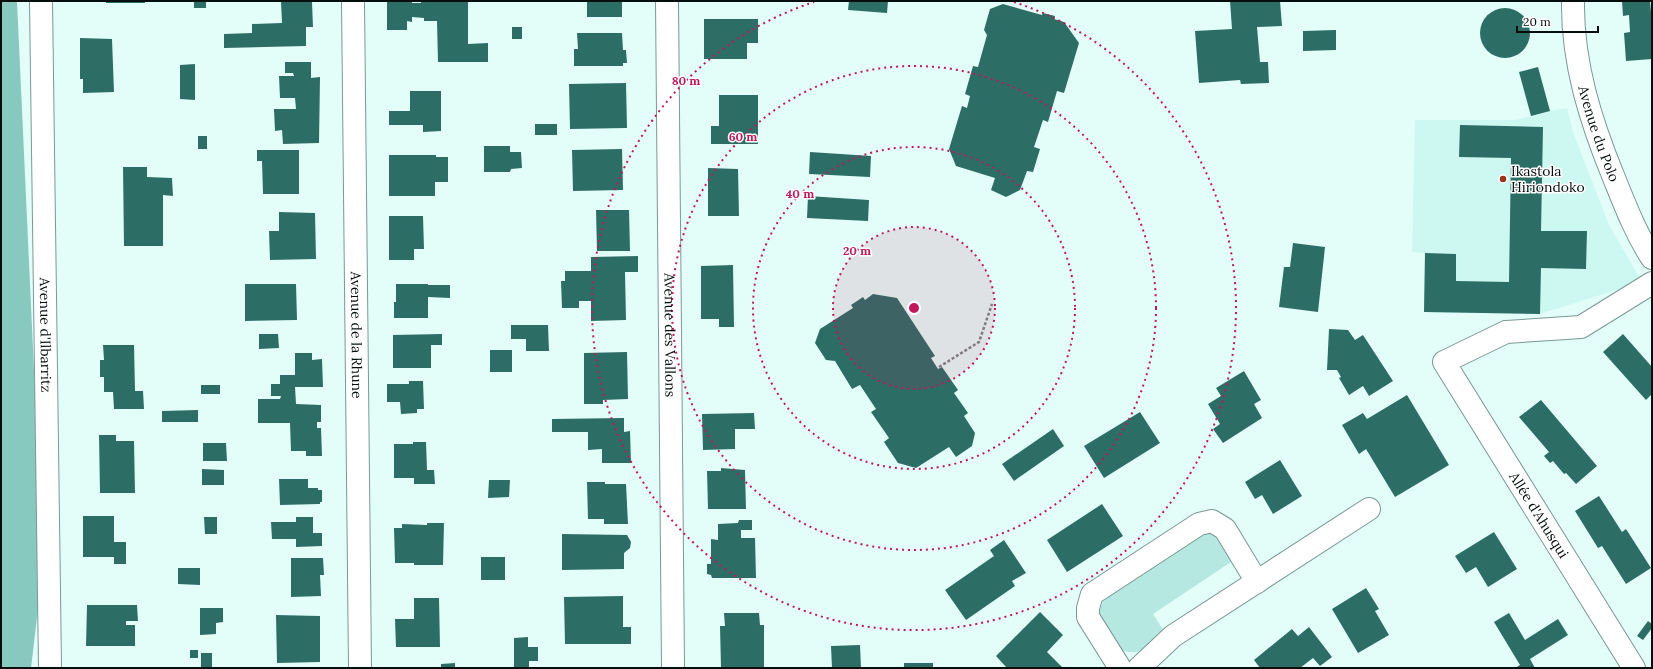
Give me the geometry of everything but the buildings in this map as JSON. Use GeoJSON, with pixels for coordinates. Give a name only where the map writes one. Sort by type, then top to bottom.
{"type":"FeatureCollection","features":[{"type":"Feature","properties":{"kind":"street","name":"Avenue d'Ilbarritz"},"geometry":{"type":"LineString","coordinates":[[41,1],[50,668]]}},
{"type":"Feature","properties":{"kind":"street","name":"Avenue de la Rhune"},"geometry":{"type":"LineString","coordinates":[[353,1],[360,668]]}},
{"type":"Feature","properties":{"kind":"street","name":"Avenue des Vallons"},"geometry":{"type":"LineString","coordinates":[[667,1],[672,668]]}},
{"type":"Feature","properties":{"kind":"street","name":"Avenue du Polo"},"geometry":{"type":"LineString","coordinates":[[1573,1],[1573,31],[1583,88],[1595,126],[1625,207],[1652,258]]}},
{"type":"Feature","properties":{"kind":"street","name":"Allée d'Ahusqui"},"geometry":{"type":"LineString","coordinates":[[1634,668],[1444,362],[1506,332],[1581,327],[1652,283]]}},
{"type":"Feature","properties":{"kind":"street"},"geometry":{"type":"LineString","coordinates":[[1139,668],[1173,636],[1369,509]]}},
{"type":"Feature","properties":{"kind":"street"},"geometry":{"type":"LineString","coordinates":[[1120,668],[1088,617],[1088,608],[1092,594],[1199,524],[1212,521],[1225,530],[1257,582]]}},
{"type":"Feature","properties":{"kind":"path"},"geometry":{"type":"LineString","coordinates":[[939,367],[979,342],[992,304]]}},
{"type":"Feature","properties":{"kind":"shaded area","name":"Ikastola Hiriondoko"},"geometry":{"type":"Polygon","coordinates":[[[1567,108],[1573,132],[1609,225],[1642,282],[1540,314],[1424,312],[1425,253],[1412,252],[1415,120],[1516,120],[1567,108]]]}},
{"type":"Feature","properties":{"kind":"shaded area"},"geometry":{"type":"Polygon","coordinates":[[[1202,531],[1217,533],[1234,560],[1153,614],[1163,630],[1144,649],[1134,652],[1120,650],[1098,616],[1102,603],[1111,592],[1202,531]]]}},
{"type":"Feature","properties":{"kind":"green space"},"geometry":{"type":"Polygon","coordinates":[[[1,1],[17,1],[43,567],[31,668],[1,668],[1,1]]]}},
{"type":"Feature","properties":{"kind":"place","name":"Ikastola Hiriondoko"},"geometry":{"type":"Point","coordinates":[1503,179]}}]}
